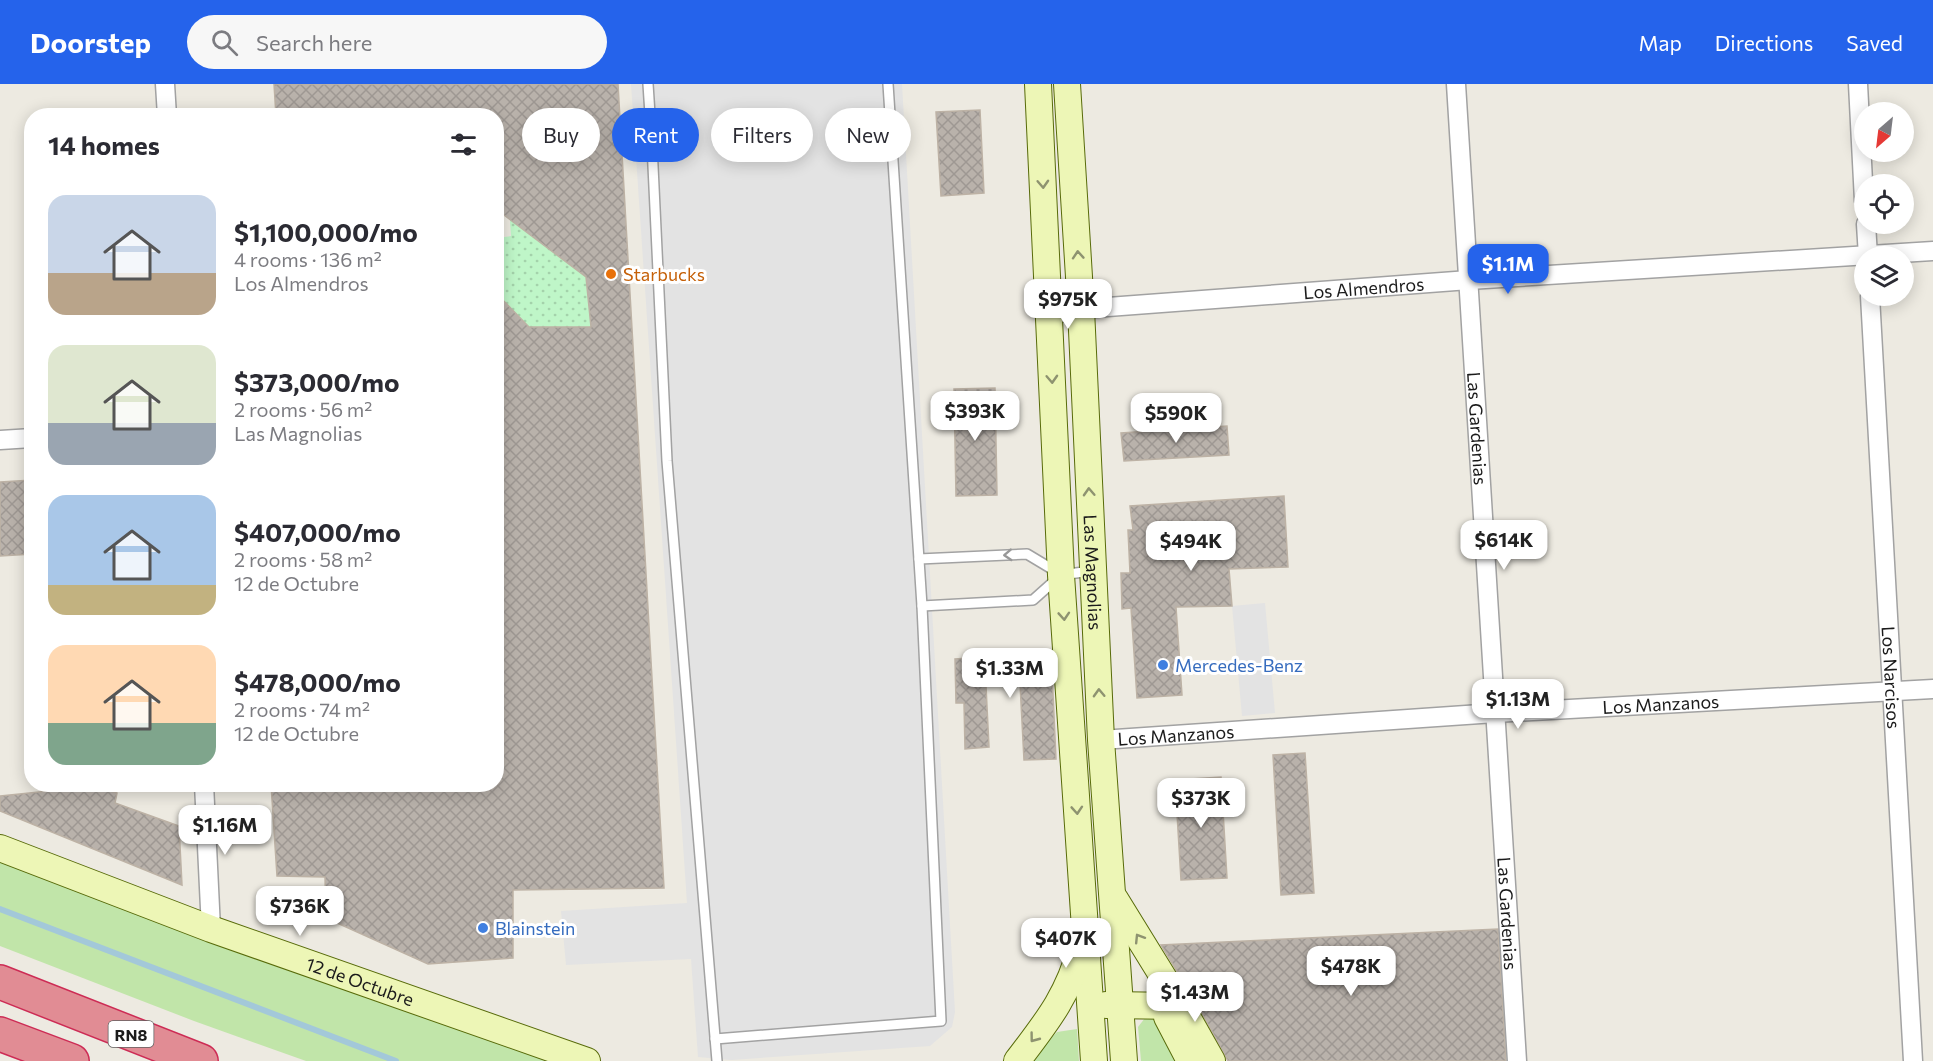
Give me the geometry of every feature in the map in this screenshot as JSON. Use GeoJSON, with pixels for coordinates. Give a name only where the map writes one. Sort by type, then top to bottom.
{"type":"FeatureCollection","features":[{"type":"Feature","properties":{"kind":"highway"},"geometry":{"type":"LineString","coordinates":[[0,977],[61,1007]]}},
{"type":"Feature","properties":{"kind":"highway","name":"RN8"},"geometry":{"type":"LineString","coordinates":[[0,982],[201,1061]]}},
{"type":"Feature","properties":{"kind":"highway"},"geometry":{"type":"LineString","coordinates":[[0,1034],[72,1061]]}},
{"type":"Feature","properties":{"kind":"main road","name":"Las Magnolias"},"geometry":{"type":"LineString","coordinates":[[1038,84],[1061,575],[1094,1061]]}},
{"type":"Feature","properties":{"kind":"main road","name":"Las Magnolias"},"geometry":{"type":"LineString","coordinates":[[1067,84],[1081,309],[1101,740],[1122,1005],[1124,1061]]}},
{"type":"Feature","properties":{"kind":"main road","name":"12 de Octubre"},"geometry":{"type":"LineString","coordinates":[[0,848],[211,929],[587,1061]]}},
{"type":"Feature","properties":{"kind":"main road"},"geometry":{"type":"LineString","coordinates":[[1114,897],[1171,1006],[1190,1061]]}},
{"type":"Feature","properties":{"kind":"main road"},"geometry":{"type":"LineString","coordinates":[[1017,1061],[1052,1014],[1073,977],[1085,929]]}},
{"type":"Feature","properties":{"kind":"main road"},"geometry":{"type":"LineString","coordinates":[[1052,1014],[1090,1006],[1171,1006]]}},
{"type":"Feature","properties":{"kind":"main road"},"geometry":{"type":"LineString","coordinates":[[1171,1006],[1212,1061]]}},
{"type":"Feature","properties":{"kind":"street"},"geometry":{"type":"LineString","coordinates":[[165,84],[166,108]]}},
{"type":"Feature","properties":{"kind":"street","name":"Las Gardenias"},"geometry":{"type":"LineString","coordinates":[[1456,84],[1517,1061]]}},
{"type":"Feature","properties":{"kind":"street"},"geometry":{"type":"LineString","coordinates":[[1858,84],[1863,174]]}},
{"type":"Feature","properties":{"kind":"street","name":"Los Almendros"},"geometry":{"type":"LineString","coordinates":[[1914,251],[1933,250]]}},
{"type":"Feature","properties":{"kind":"street","name":"Los Almendros"},"geometry":{"type":"LineString","coordinates":[[1049,315],[1081,309],[1469,280],[1854,256]]}},
{"type":"Feature","properties":{"kind":"street","name":"Los Narcisos"},"geometry":{"type":"LineString","coordinates":[[1871,306],[1913,1061]]}},
{"type":"Feature","properties":{"kind":"street"},"geometry":{"type":"LineString","coordinates":[[0,440],[24,438]]}},
{"type":"Feature","properties":{"kind":"street","name":"Los Manzanos"},"geometry":{"type":"LineString","coordinates":[[1101,740],[1495,713],[1933,689]]}},
{"type":"Feature","properties":{"kind":"street"},"geometry":{"type":"LineString","coordinates":[[204,792],[211,929]]}},
{"type":"Feature","properties":{"kind":"lane"},"geometry":{"type":"LineString","coordinates":[[648,84],[667,461],[717,1061]]}},
{"type":"Feature","properties":{"kind":"lane"},"geometry":{"type":"LineString","coordinates":[[715,1039],[941,1021],[922,606],[888,84]]}},
{"type":"Feature","properties":{"kind":"lane"},"geometry":{"type":"LineString","coordinates":[[919,559],[1027,554],[1061,575]]}},
{"type":"Feature","properties":{"kind":"lane"},"geometry":{"type":"LineString","coordinates":[[922,606],[1033,600],[1061,575],[1094,571]]}},
{"type":"Feature","properties":{"kind":"green space"},"geometry":{"type":"Polygon","coordinates":[[[501,84],[522,132],[522,162],[535,162],[586,277],[591,327],[529,327],[504,300],[504,237],[511,236],[501,84]]]}},
{"type":"Feature","properties":{"kind":"green space"},"geometry":{"type":"Polygon","coordinates":[[[0,858],[551,1061],[306,1061],[194,1021],[0,946],[0,858]]]}},
{"type":"Feature","properties":{"kind":"green space"},"geometry":{"type":"Polygon","coordinates":[[[1156,1017],[1179,1061],[1141,1061],[1138,1027],[1145,1018],[1156,1017]]]}},
{"type":"Feature","properties":{"kind":"green space"},"geometry":{"type":"Polygon","coordinates":[[[1077,1029],[1079,1061],[1029,1061],[1057,1032],[1077,1029]]]}},
{"type":"Feature","properties":{"kind":"shaded area"},"geometry":{"type":"Polygon","coordinates":[[[631,84],[902,84],[903,108],[825,108],[825,162],[906,162],[955,1012],[952,1027],[930,1046],[731,1060],[698,1057],[691,959],[566,965],[561,911],[687,903],[636,162],[699,162],[699,108],[633,108],[631,84]]]}},
{"type":"Feature","properties":{"kind":"shaded area"},"geometry":{"type":"Polygon","coordinates":[[[1265,603],[1275,713],[1242,716],[1232,606],[1265,603]]]}},
{"type":"Feature","properties":{"kind":"building"},"geometry":{"type":"Polygon","coordinates":[[[274,84],[618,84],[619,108],[612,108],[612,162],[622,162],[664,888],[513,890],[513,958],[428,964],[326,918],[325,877],[277,876],[272,792],[504,792],[504,301],[529,327],[591,327],[586,277],[504,215],[504,108],[276,108],[274,84]]]}},
{"type":"Feature","properties":{"kind":"building"},"geometry":{"type":"Polygon","coordinates":[[[980,110],[984,193],[941,196],[936,112],[980,110]]]}},
{"type":"Feature","properties":{"kind":"building"},"geometry":{"type":"Polygon","coordinates":[[[995,388],[997,495],[956,496],[954,389],[995,388]]]}},
{"type":"Feature","properties":{"kind":"building"},"geometry":{"type":"Polygon","coordinates":[[[1227,426],[1229,455],[1124,461],[1121,433],[1227,426]]]}},
{"type":"Feature","properties":{"kind":"building"},"geometry":{"type":"Polygon","coordinates":[[[24,480],[24,554],[0,556],[0,482],[24,480]]]}},
{"type":"Feature","properties":{"kind":"building"},"geometry":{"type":"Polygon","coordinates":[[[1284,496],[1288,567],[1229,569],[1232,606],[1176,607],[1182,695],[1137,698],[1131,608],[1122,609],[1121,573],[1130,573],[1128,530],[1133,530],[1130,506],[1284,496]]]}},
{"type":"Feature","properties":{"kind":"building"},"geometry":{"type":"Polygon","coordinates":[[[1051,650],[1056,759],[1024,760],[1020,684],[986,686],[989,747],[965,749],[964,703],[956,703],[955,659],[984,657],[985,662],[1016,661],[1016,651],[1051,650]]]}},
{"type":"Feature","properties":{"kind":"building"},"geometry":{"type":"Polygon","coordinates":[[[1305,753],[1314,893],[1281,895],[1273,755],[1305,753]]]}},
{"type":"Feature","properties":{"kind":"building"},"geometry":{"type":"Polygon","coordinates":[[[1221,777],[1227,878],[1181,880],[1175,780],[1221,777]]]}},
{"type":"Feature","properties":{"kind":"building"},"geometry":{"type":"Polygon","coordinates":[[[39,792],[117,793],[115,803],[179,826],[182,885],[0,811],[0,796],[39,792]]]}},
{"type":"Feature","properties":{"kind":"building"},"geometry":{"type":"Polygon","coordinates":[[[1498,929],[1506,1061],[1228,1061],[1161,945],[1498,929]]]}},
{"type":"Feature","properties":{"kind":"waterway"},"geometry":{"type":"LineString","coordinates":[[0,909],[396,1061]]}},
{"type":"Feature","properties":{"kind":"place","name":"Starbucks"},"geometry":{"type":"Point","coordinates":[611,274]}},
{"type":"Feature","properties":{"kind":"place","name":"Mercedes-Benz"},"geometry":{"type":"Point","coordinates":[1163,665]}},
{"type":"Feature","properties":{"kind":"place","name":"Blainstein"},"geometry":{"type":"Point","coordinates":[483,928]}}]}
